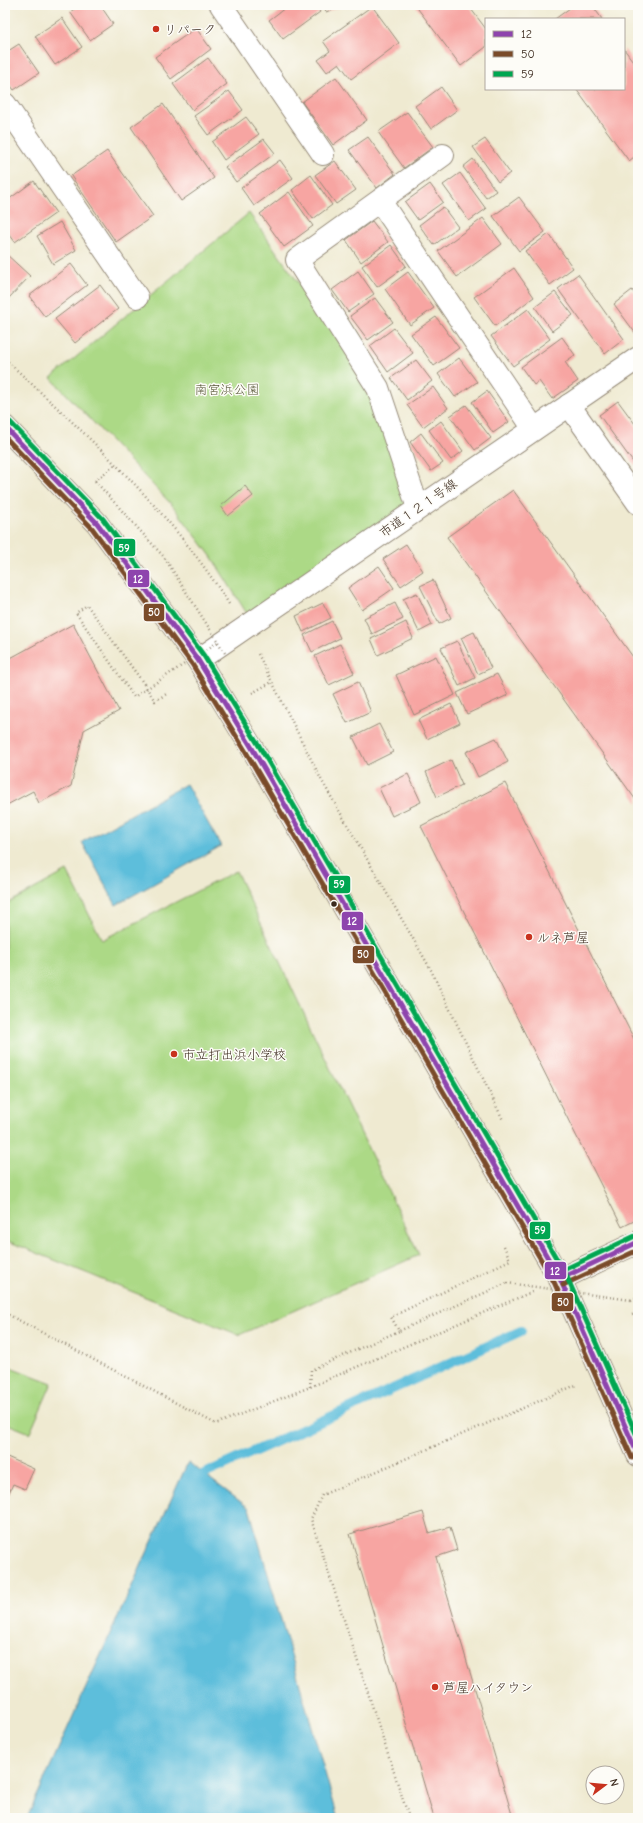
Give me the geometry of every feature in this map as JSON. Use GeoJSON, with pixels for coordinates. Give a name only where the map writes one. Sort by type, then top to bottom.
{"type":"FeatureCollection","features":[{"type":"Feature","properties":{"kind":"street"},"geometry":{"type":"LineString","coordinates":[[221,5],[323,154]]}},
{"type":"Feature","properties":{"kind":"street"},"geometry":{"type":"LineString","coordinates":[[5,104],[136,297]]}},
{"type":"Feature","properties":{"kind":"street"},"geometry":{"type":"LineString","coordinates":[[418,508],[378,388],[296,260],[443,155]]}},
{"type":"Feature","properties":{"kind":"street"},"geometry":{"type":"LineString","coordinates":[[380,201],[534,429]]}},
{"type":"Feature","properties":{"kind":"street","name":"市道１２１号線"},"geometry":{"type":"LineString","coordinates":[[198,660],[638,358]]}},
{"type":"Feature","properties":{"kind":"street"},"geometry":{"type":"LineString","coordinates":[[569,405],[638,503]]}},
{"type":"Feature","properties":{"kind":"street"},"geometry":{"type":"LineString","coordinates":[[5,427],[97,522],[198,660],[256,755],[560,1279],[638,1456]]}},
{"type":"Feature","properties":{"kind":"street"},"geometry":{"type":"LineString","coordinates":[[560,1279],[638,1242]]}},
{"type":"Feature","properties":{"kind":"path"},"geometry":{"type":"LineString","coordinates":[[5,359],[116,464],[180,534],[213,578],[244,628],[322,780],[430,968],[504,1123]]}},
{"type":"Feature","properties":{"kind":"path"},"geometry":{"type":"LineString","coordinates":[[116,464],[95,481],[164,557],[225,653]]}},
{"type":"Feature","properties":{"kind":"path"},"geometry":{"type":"LineString","coordinates":[[168,693],[155,701],[144,684],[87,605],[76,613],[134,696],[218,642]]}},
{"type":"Feature","properties":{"kind":"path"},"geometry":{"type":"LineString","coordinates":[[250,694],[272,682]]}},
{"type":"Feature","properties":{"kind":"path"},"geometry":{"type":"LineString","coordinates":[[399,1331],[391,1318],[510,1260],[504,1246]]}},
{"type":"Feature","properties":{"kind":"path"},"geometry":{"type":"LineString","coordinates":[[5,1313],[216,1424],[310,1387],[560,1279]]}},
{"type":"Feature","properties":{"kind":"path"},"geometry":{"type":"LineString","coordinates":[[310,1387],[311,1370],[507,1283],[631,1300],[638,1297]]}},
{"type":"Feature","properties":{"kind":"path"},"geometry":{"type":"LineString","coordinates":[[632,1315],[638,1313]]}},
{"type":"Feature","properties":{"kind":"path"},"geometry":{"type":"LineString","coordinates":[[409,1818],[311,1519],[322,1495],[602,1374]]}},
{"type":"Feature","properties":{"kind":"green space","name":"南宮浜公園"},"geometry":{"type":"Polygon","coordinates":[[[249,213],[373,388],[411,506],[249,617],[211,556],[173,506],[51,378],[249,213]]]}},
{"type":"Feature","properties":{"kind":"green space","name":"市立打出浜小学校"},"geometry":{"type":"Polygon","coordinates":[[[67,871],[102,940],[236,871],[419,1255],[239,1335],[5,1240],[5,905],[67,871]]]}},
{"type":"Feature","properties":{"kind":"green space"},"geometry":{"type":"Polygon","coordinates":[[[5,1365],[52,1383],[30,1433],[5,1423],[5,1365]]]}},
{"type":"Feature","properties":{"kind":"water"},"geometry":{"type":"Polygon","coordinates":[[[186,784],[221,846],[116,905],[82,842],[186,784]]]}},
{"type":"Feature","properties":{"kind":"water"},"geometry":{"type":"Polygon","coordinates":[[[188,1462],[249,1508],[338,1818],[27,1818],[188,1462]]]}},
{"type":"Feature","properties":{"kind":"building"},"geometry":{"type":"Polygon","coordinates":[[[80,5],[100,5],[113,24],[90,40],[70,12],[80,5]]]}},
{"type":"Feature","properties":{"kind":"building"},"geometry":{"type":"Polygon","coordinates":[[[289,5],[316,5],[320,12],[283,39],[269,20],[289,5]]]}},
{"type":"Feature","properties":{"kind":"building"},"geometry":{"type":"Polygon","coordinates":[[[324,5],[344,5],[326,12],[324,5]]]}},
{"type":"Feature","properties":{"kind":"building"},"geometry":{"type":"Polygon","coordinates":[[[415,5],[468,5],[485,28],[485,48],[461,66],[415,5]]]}},
{"type":"Feature","properties":{"kind":"building"},"geometry":{"type":"Polygon","coordinates":[[[574,5],[592,5],[601,18],[556,18],[574,5]]]}},
{"type":"Feature","properties":{"kind":"building"},"geometry":{"type":"Polygon","coordinates":[[[372,6],[399,43],[351,79],[339,63],[327,72],[318,60],[330,51],[323,41],[372,6]]]}},
{"type":"Feature","properties":{"kind":"building"},"geometry":{"type":"Polygon","coordinates":[[[62,18],[82,47],[55,65],[35,36],[62,18]]]}},
{"type":"Feature","properties":{"kind":"building"},"geometry":{"type":"Polygon","coordinates":[[[196,28],[211,49],[171,79],[155,57],[196,28]]]}},
{"type":"Feature","properties":{"kind":"building"},"geometry":{"type":"Polygon","coordinates":[[[19,44],[39,73],[14,90],[5,78],[5,53],[19,44]]]}},
{"type":"Feature","properties":{"kind":"building"},"geometry":{"type":"Polygon","coordinates":[[[625,50],[638,68],[638,154],[629,161],[577,90],[625,90],[625,50]]]}},
{"type":"Feature","properties":{"kind":"building"},"geometry":{"type":"Polygon","coordinates":[[[208,58],[227,84],[192,110],[173,84],[208,58]]]}},
{"type":"Feature","properties":{"kind":"building"},"geometry":{"type":"Polygon","coordinates":[[[336,77],[367,120],[333,145],[302,102],[336,77]]]}},
{"type":"Feature","properties":{"kind":"building"},"geometry":{"type":"Polygon","coordinates":[[[441,87],[457,110],[431,129],[415,106],[441,87]]]}},
{"type":"Feature","properties":{"kind":"building"},"geometry":{"type":"Polygon","coordinates":[[[229,91],[243,110],[208,135],[194,116],[229,91]]]}},
{"type":"Feature","properties":{"kind":"building"},"geometry":{"type":"Polygon","coordinates":[[[163,104],[214,178],[181,201],[131,127],[163,104]]]}},
{"type":"Feature","properties":{"kind":"building"},"geometry":{"type":"Polygon","coordinates":[[[407,112],[433,147],[404,168],[378,132],[407,112]]]}},
{"type":"Feature","properties":{"kind":"building"},"geometry":{"type":"Polygon","coordinates":[[[246,117],[259,134],[224,160],[212,142],[246,117]]]}},
{"type":"Feature","properties":{"kind":"building"},"geometry":{"type":"Polygon","coordinates":[[[368,137],[395,174],[377,188],[349,150],[368,137]]]}},
{"type":"Feature","properties":{"kind":"building"},"geometry":{"type":"Polygon","coordinates":[[[264,139],[275,153],[236,182],[225,167],[264,139]]]}},
{"type":"Feature","properties":{"kind":"building"},"geometry":{"type":"Polygon","coordinates":[[[485,139],[510,173],[498,182],[473,147],[485,139]]]}},
{"type":"Feature","properties":{"kind":"building"},"geometry":{"type":"Polygon","coordinates":[[[107,151],[153,216],[116,242],[71,176],[107,151]]]}},
{"type":"Feature","properties":{"kind":"building"},"geometry":{"type":"Polygon","coordinates":[[[473,159],[496,191],[486,198],[463,167],[473,159]]]}},
{"type":"Feature","properties":{"kind":"building"},"geometry":{"type":"Polygon","coordinates":[[[280,160],[293,178],[254,206],[241,188],[280,160]]]}},
{"type":"Feature","properties":{"kind":"building"},"geometry":{"type":"Polygon","coordinates":[[[335,161],[356,190],[336,204],[315,175],[335,161]]]}},
{"type":"Feature","properties":{"kind":"building"},"geometry":{"type":"Polygon","coordinates":[[[460,173],[486,209],[469,221],[443,185],[460,173]]]}},
{"type":"Feature","properties":{"kind":"building"},"geometry":{"type":"Polygon","coordinates":[[[311,175],[332,205],[313,219],[292,190],[311,175]]]}},
{"type":"Feature","properties":{"kind":"building"},"geometry":{"type":"Polygon","coordinates":[[[34,181],[56,213],[15,242],[5,228],[5,202],[34,181]]]}},
{"type":"Feature","properties":{"kind":"building"},"geometry":{"type":"Polygon","coordinates":[[[430,184],[443,202],[418,220],[405,202],[430,184]]]}},
{"type":"Feature","properties":{"kind":"building"},"geometry":{"type":"Polygon","coordinates":[[[289,192],[313,226],[284,247],[260,214],[289,192]]]}},
{"type":"Feature","properties":{"kind":"building"},"geometry":{"type":"Polygon","coordinates":[[[519,197],[545,232],[519,251],[493,216],[519,197]]]}},
{"type":"Feature","properties":{"kind":"building"},"geometry":{"type":"Polygon","coordinates":[[[443,207],[458,227],[434,245],[419,225],[443,207]]]}},
{"type":"Feature","properties":{"kind":"building"},"geometry":{"type":"Polygon","coordinates":[[[483,218],[502,244],[457,277],[438,251],[483,218]]]}},
{"type":"Feature","properties":{"kind":"building"},"geometry":{"type":"Polygon","coordinates":[[[372,221],[388,242],[361,262],[346,240],[372,221]]]}},
{"type":"Feature","properties":{"kind":"building"},"geometry":{"type":"Polygon","coordinates":[[[60,222],[76,250],[53,264],[37,236],[60,222]]]}},
{"type":"Feature","properties":{"kind":"building"},"geometry":{"type":"Polygon","coordinates":[[[549,234],[573,268],[550,285],[525,251],[549,234]]]}},
{"type":"Feature","properties":{"kind":"building"},"geometry":{"type":"Polygon","coordinates":[[[391,245],[406,266],[377,287],[362,266],[391,245]]]}},
{"type":"Feature","properties":{"kind":"building"},"geometry":{"type":"Polygon","coordinates":[[[5,253],[30,276],[6,301],[5,300],[5,253]]]}},
{"type":"Feature","properties":{"kind":"building"},"geometry":{"type":"Polygon","coordinates":[[[71,264],[87,285],[45,317],[29,296],[71,264]]]}},
{"type":"Feature","properties":{"kind":"building"},"geometry":{"type":"Polygon","coordinates":[[[514,268],[534,297],[495,326],[474,297],[514,268]]]}},
{"type":"Feature","properties":{"kind":"building"},"geometry":{"type":"Polygon","coordinates":[[[358,271],[374,294],[348,312],[332,290],[358,271]]]}},
{"type":"Feature","properties":{"kind":"building"},"geometry":{"type":"Polygon","coordinates":[[[408,272],[434,308],[410,325],[385,289],[408,272]]]}},
{"type":"Feature","properties":{"kind":"building"},"geometry":{"type":"Polygon","coordinates":[[[578,274],[624,339],[605,354],[558,289],[578,274]]]}},
{"type":"Feature","properties":{"kind":"building"},"geometry":{"type":"Polygon","coordinates":[[[100,285],[118,309],[75,343],[55,319],[100,285]]]}},
{"type":"Feature","properties":{"kind":"building"},"geometry":{"type":"Polygon","coordinates":[[[632,290],[638,298],[638,332],[636,334],[614,304],[632,290]]]}},
{"type":"Feature","properties":{"kind":"building"},"geometry":{"type":"Polygon","coordinates":[[[555,292],[573,315],[552,331],[535,307],[555,292]]]}},
{"type":"Feature","properties":{"kind":"building"},"geometry":{"type":"Polygon","coordinates":[[[375,298],[393,322],[368,340],[350,316],[375,298]]]}},
{"type":"Feature","properties":{"kind":"building"},"geometry":{"type":"Polygon","coordinates":[[[528,309],[550,339],[513,366],[491,336],[528,309]]]}},
{"type":"Feature","properties":{"kind":"building"},"geometry":{"type":"Polygon","coordinates":[[[436,317],[459,348],[434,366],[411,334],[436,317]]]}},
{"type":"Feature","properties":{"kind":"building"},"geometry":{"type":"Polygon","coordinates":[[[394,328],[413,353],[388,372],[370,346],[394,328]]]}},
{"type":"Feature","properties":{"kind":"building"},"geometry":{"type":"Polygon","coordinates":[[[562,337],[575,355],[565,362],[578,381],[552,399],[539,381],[534,385],[521,367],[562,337]]]}},
{"type":"Feature","properties":{"kind":"building"},"geometry":{"type":"Polygon","coordinates":[[[459,358],[477,382],[455,397],[438,374],[459,358]]]}},
{"type":"Feature","properties":{"kind":"building"},"geometry":{"type":"Polygon","coordinates":[[[416,360],[432,381],[407,400],[391,378],[416,360]]]}},
{"type":"Feature","properties":{"kind":"building"},"geometry":{"type":"Polygon","coordinates":[[[433,387],[448,408],[423,427],[407,405],[433,387]]]}},
{"type":"Feature","properties":{"kind":"building"},"geometry":{"type":"Polygon","coordinates":[[[487,391],[509,422],[493,433],[472,402],[487,391]]]}},
{"type":"Feature","properties":{"kind":"building"},"geometry":{"type":"Polygon","coordinates":[[[618,401],[638,428],[638,463],[635,465],[599,415],[618,401]]]}},
{"type":"Feature","properties":{"kind":"building"},"geometry":{"type":"Polygon","coordinates":[[[466,405],[491,438],[475,450],[450,416],[466,405]]]}},
{"type":"Feature","properties":{"kind":"building"},"geometry":{"type":"Polygon","coordinates":[[[441,421],[463,451],[451,460],[429,430],[441,421]]]}},
{"type":"Feature","properties":{"kind":"building"},"geometry":{"type":"Polygon","coordinates":[[[421,433],[443,463],[431,471],[410,442],[421,433]]]}},
{"type":"Feature","properties":{"kind":"building"},"geometry":{"type":"Polygon","coordinates":[[[245,486],[253,496],[228,516],[221,506],[245,486]]]}},
{"type":"Feature","properties":{"kind":"building"},"geometry":{"type":"Polygon","coordinates":[[[513,490],[638,664],[638,803],[447,537],[513,490]]]}},
{"type":"Feature","properties":{"kind":"building"},"geometry":{"type":"Polygon","coordinates":[[[406,544],[423,571],[401,586],[383,559],[406,544]]]}},
{"type":"Feature","properties":{"kind":"building"},"geometry":{"type":"Polygon","coordinates":[[[379,566],[394,588],[362,610],[348,588],[379,566]]]}},
{"type":"Feature","properties":{"kind":"building"},"geometry":{"type":"Polygon","coordinates":[[[433,580],[451,618],[439,624],[420,586],[433,580]]]}},
{"type":"Feature","properties":{"kind":"building"},"geometry":{"type":"Polygon","coordinates":[[[417,593],[432,625],[419,632],[403,599],[417,593]]]}},
{"type":"Feature","properties":{"kind":"building"},"geometry":{"type":"Polygon","coordinates":[[[323,603],[331,618],[303,632],[296,616],[323,603]]]}},
{"type":"Feature","properties":{"kind":"building"},"geometry":{"type":"Polygon","coordinates":[[[395,603],[403,619],[372,634],[364,618],[395,603]]]}},
{"type":"Feature","properties":{"kind":"building"},"geometry":{"type":"Polygon","coordinates":[[[332,621],[340,638],[312,652],[304,635],[332,621]]]}},
{"type":"Feature","properties":{"kind":"building"},"geometry":{"type":"Polygon","coordinates":[[[406,622],[413,638],[378,655],[371,639],[406,622]]]}},
{"type":"Feature","properties":{"kind":"building"},"geometry":{"type":"Polygon","coordinates":[[[73,624],[119,711],[84,730],[71,786],[39,803],[33,791],[5,806],[5,661],[73,624]]]}},
{"type":"Feature","properties":{"kind":"building"},"geometry":{"type":"Polygon","coordinates":[[[474,632],[491,668],[478,674],[461,638],[474,632]]]}},
{"type":"Feature","properties":{"kind":"building"},"geometry":{"type":"Polygon","coordinates":[[[457,641],[475,678],[459,686],[441,648],[457,641]]]}},
{"type":"Feature","properties":{"kind":"building"},"geometry":{"type":"Polygon","coordinates":[[[340,644],[354,673],[329,685],[315,656],[340,644]]]}},
{"type":"Feature","properties":{"kind":"building"},"geometry":{"type":"Polygon","coordinates":[[[436,656],[455,695],[414,715],[396,675],[436,656]]]}},
{"type":"Feature","properties":{"kind":"building"},"geometry":{"type":"Polygon","coordinates":[[[497,674],[508,695],[467,714],[457,693],[497,674]]]}},
{"type":"Feature","properties":{"kind":"building"},"geometry":{"type":"Polygon","coordinates":[[[358,682],[371,712],[347,723],[333,694],[358,682]]]}},
{"type":"Feature","properties":{"kind":"building"},"geometry":{"type":"Polygon","coordinates":[[[451,704],[460,723],[427,739],[418,720],[451,704]]]}},
{"type":"Feature","properties":{"kind":"building"},"geometry":{"type":"Polygon","coordinates":[[[379,724],[393,752],[367,765],[353,737],[379,724]]]}},
{"type":"Feature","properties":{"kind":"building"},"geometry":{"type":"Polygon","coordinates":[[[496,738],[508,762],[478,777],[466,752],[496,738]]]}},
{"type":"Feature","properties":{"kind":"building"},"geometry":{"type":"Polygon","coordinates":[[[451,760],[462,785],[437,797],[426,772],[451,760]]]}},
{"type":"Feature","properties":{"kind":"building"},"geometry":{"type":"Polygon","coordinates":[[[408,774],[421,802],[392,816],[379,788],[408,774]]]}},
{"type":"Feature","properties":{"kind":"building","name":"ルネ芦屋"},"geometry":{"type":"Polygon","coordinates":[[[505,783],[638,1047],[638,1219],[622,1227],[421,826],[505,783]]]}},
{"type":"Feature","properties":{"kind":"building"},"geometry":{"type":"Polygon","coordinates":[[[5,1456],[34,1469],[25,1489],[13,1484],[8,1495],[5,1493],[5,1456]]]}},
{"type":"Feature","properties":{"kind":"building","name":"芦屋ハイタウン"},"geometry":{"type":"Polygon","coordinates":[[[423,1512],[429,1533],[450,1527],[457,1550],[436,1557],[513,1818],[434,1818],[350,1534],[423,1512]]]}},
{"type":"Feature","properties":{"kind":"waterway"},"geometry":{"type":"LineString","coordinates":[[204,1474],[521,1331]]}},
{"type":"Feature","properties":{"kind":"transit line","name":"59"},"geometry":{"type":"LineString","coordinates":[[10,422],[103,519],[204,656],[258,744],[566,1275],[638,1438]]}},
{"type":"Feature","properties":{"kind":"transit line","name":"12"},"geometry":{"type":"LineString","coordinates":[[5,427],[97,523],[198,660],[252,748],[560,1279],[638,1455]]}},
{"type":"Feature","properties":{"kind":"transit line","name":"50"},"geometry":{"type":"LineString","coordinates":[[5,437],[92,528],[192,664],[246,752],[554,1282],[632,1458]]}},
{"type":"Feature","properties":{"kind":"transit line","name":"59"},"geometry":{"type":"LineString","coordinates":[[557,1273],[635,1236]]}},
{"type":"Feature","properties":{"kind":"transit line","name":"12"},"geometry":{"type":"LineString","coordinates":[[560,1279],[638,1242]]}},
{"type":"Feature","properties":{"kind":"transit line","name":"50"},"geometry":{"type":"LineString","coordinates":[[563,1285],[638,1250]]}},
{"type":"Feature","properties":{"kind":"place","name":"リパーク"},"geometry":{"type":"Point","coordinates":[156,29]}},
{"type":"Feature","properties":{"kind":"place","name":"ルネ芦屋"},"geometry":{"type":"Point","coordinates":[529,937]}},
{"type":"Feature","properties":{"kind":"place","name":"市立打出浜小学校"},"geometry":{"type":"Point","coordinates":[174,1054]}},
{"type":"Feature","properties":{"kind":"place","name":"芦屋ハイタウン"},"geometry":{"type":"Point","coordinates":[435,1687]}}]}
